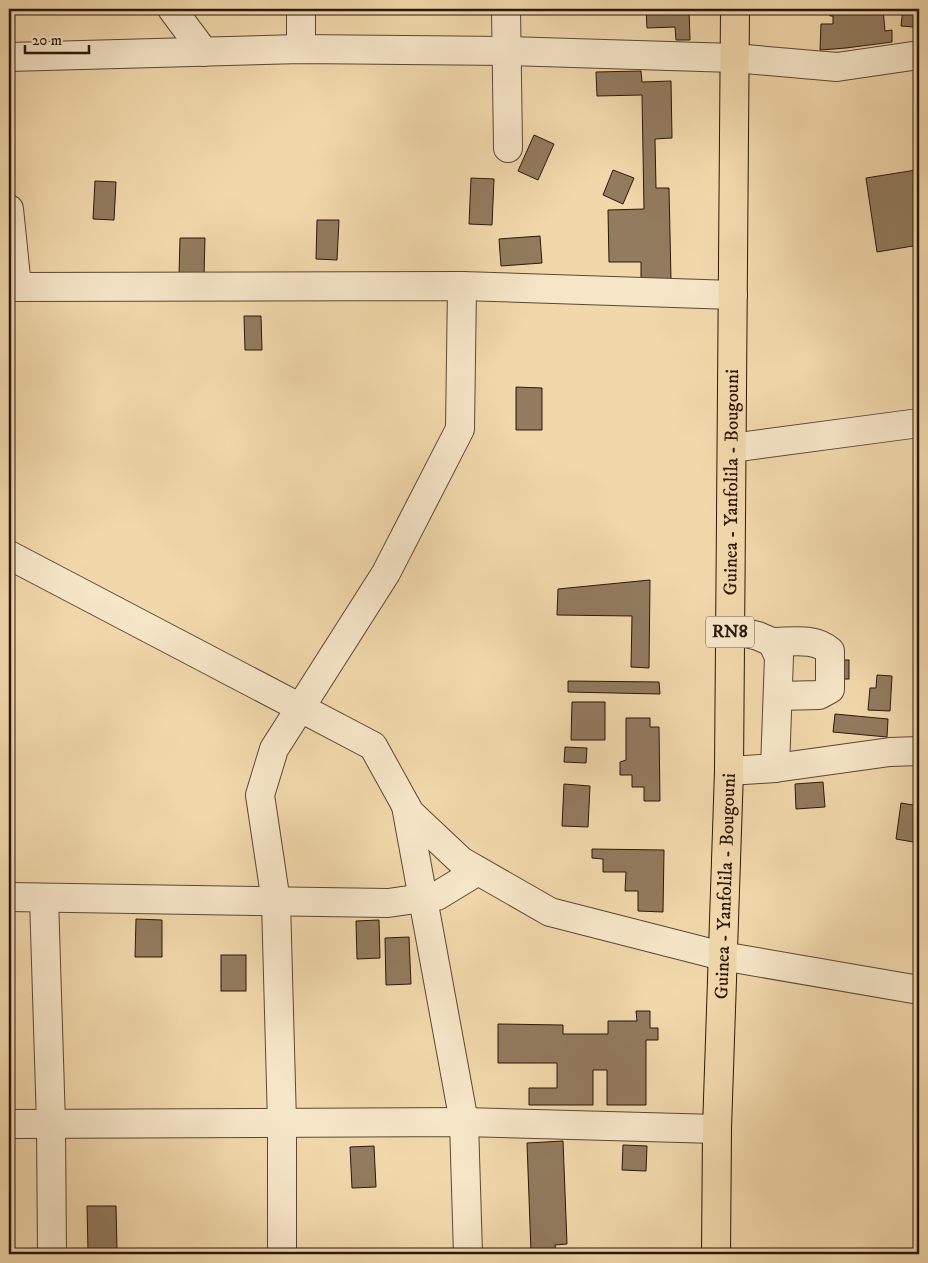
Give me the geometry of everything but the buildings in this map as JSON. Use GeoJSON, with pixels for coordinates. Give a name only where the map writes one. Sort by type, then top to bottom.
{"type":"FeatureCollection","features":[{"type":"Feature","properties":{"kind":"main road","name":"Guinea - Yanfolila - Bougouni"},"geometry":{"type":"LineString","coordinates":[[716,1254],[717,1128],[729,771],[735,9]]}},
{"type":"Feature","properties":{"kind":"street"},"geometry":{"type":"LineString","coordinates":[[172,9],[204,52]]}},
{"type":"Feature","properties":{"kind":"street"},"geometry":{"type":"LineString","coordinates":[[301,9],[301,50]]}},
{"type":"Feature","properties":{"kind":"street"},"geometry":{"type":"LineString","coordinates":[[506,9],[508,148]]}},
{"type":"Feature","properties":{"kind":"street"},"geometry":{"type":"LineString","coordinates":[[9,57],[301,50],[507,51],[734,58],[837,67],[919,55]]}},
{"type":"Feature","properties":{"kind":"street"},"geometry":{"type":"LineString","coordinates":[[9,209],[13,287],[462,286],[732,295]]}},
{"type":"Feature","properties":{"kind":"street"},"geometry":{"type":"LineString","coordinates":[[282,1254],[282,1122],[276,902],[260,795],[274,749],[386,573],[460,428],[462,286]]}},
{"type":"Feature","properties":{"kind":"street"},"geometry":{"type":"LineString","coordinates":[[732,448],[919,423]]}},
{"type":"Feature","properties":{"kind":"street"},"geometry":{"type":"LineString","coordinates":[[9,555],[373,746],[410,813],[461,861],[550,912],[722,956],[919,990]]}},
{"type":"Feature","properties":{"kind":"street"},"geometry":{"type":"LineString","coordinates":[[730,629],[758,636],[772,642],[810,641],[823,644],[830,651],[830,689],[818,696],[778,696]]}},
{"type":"Feature","properties":{"kind":"street"},"geometry":{"type":"LineString","coordinates":[[772,642],[779,657],[775,768]]}},
{"type":"Feature","properties":{"kind":"street"},"geometry":{"type":"LineString","coordinates":[[729,771],[775,768],[890,752],[919,751]]}},
{"type":"Feature","properties":{"kind":"street"},"geometry":{"type":"LineString","coordinates":[[406,806],[464,1122],[468,1254]]}},
{"type":"Feature","properties":{"kind":"street"},"geometry":{"type":"LineString","coordinates":[[9,897],[388,904],[436,896],[478,871]]}},
{"type":"Feature","properties":{"kind":"street"},"geometry":{"type":"LineString","coordinates":[[44,898],[52,1254]]}},
{"type":"Feature","properties":{"kind":"street"},"geometry":{"type":"LineString","coordinates":[[9,1124],[464,1122],[717,1128]]}}]}
